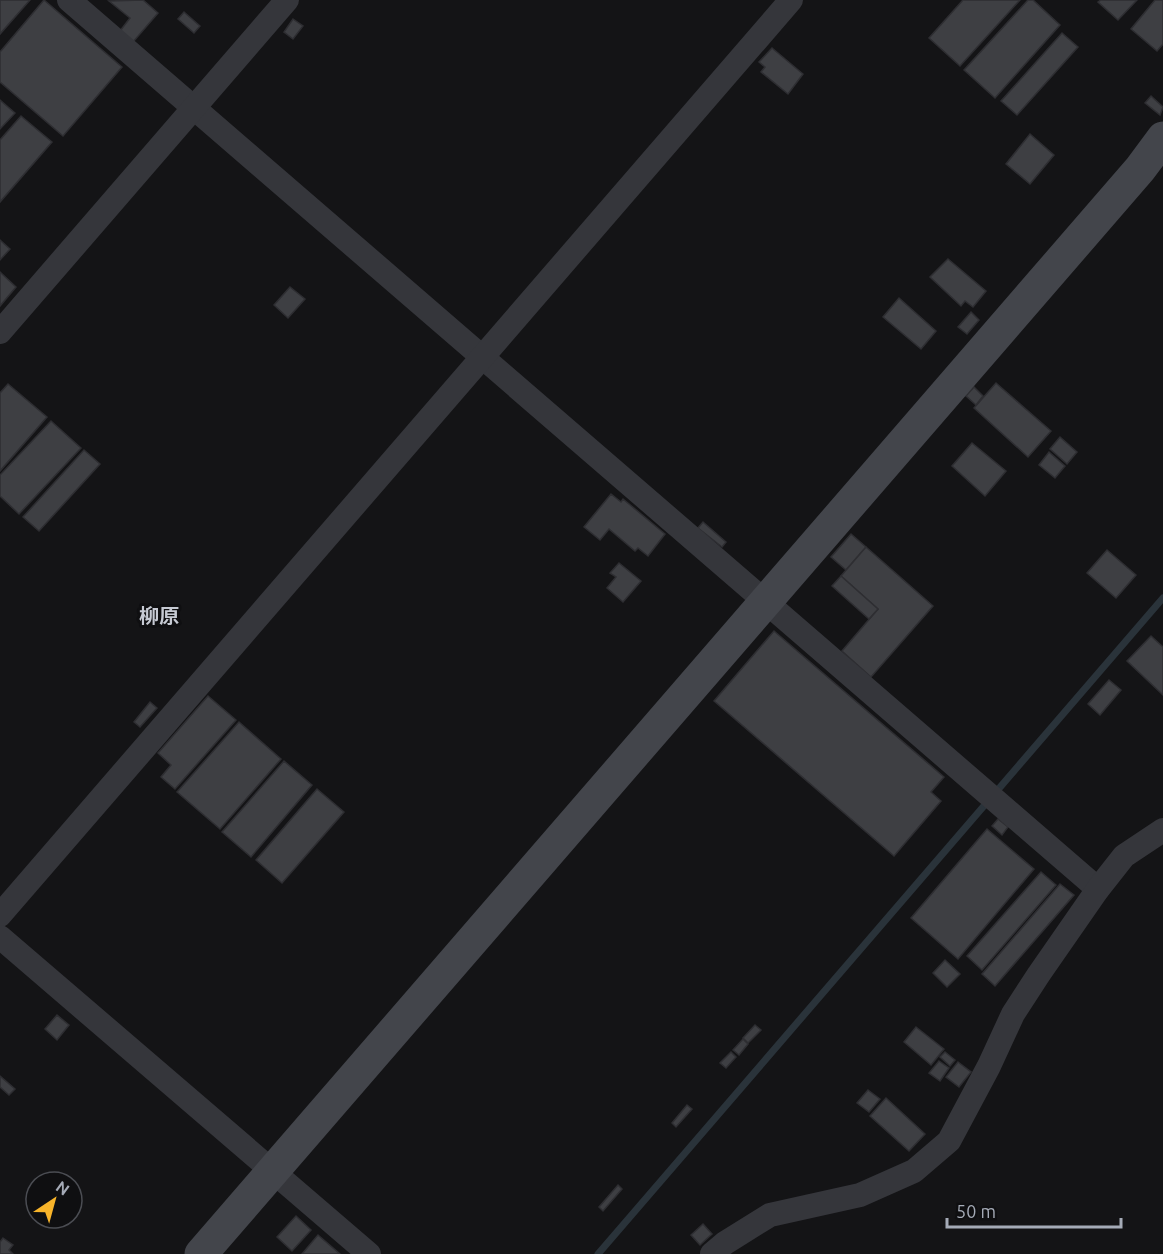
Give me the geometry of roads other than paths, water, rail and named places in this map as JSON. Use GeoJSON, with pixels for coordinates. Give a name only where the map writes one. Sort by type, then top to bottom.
{"type":"FeatureCollection","features":[{"type":"Feature","properties":{"kind":"street"},"geometry":{"type":"LineString","coordinates":[[69,0],[1098,889]]}},
{"type":"Feature","properties":{"kind":"street"},"geometry":{"type":"LineString","coordinates":[[0,332],[287,0]]}},
{"type":"Feature","properties":{"kind":"street"},"geometry":{"type":"LineString","coordinates":[[0,915],[791,0]]}},
{"type":"Feature","properties":{"kind":"street"},"geometry":{"type":"LineString","coordinates":[[201,1254],[1140,169],[1163,138]]}},
{"type":"Feature","properties":{"kind":"street"},"geometry":{"type":"LineString","coordinates":[[712,1254],[725,1243],[770,1215],[860,1195],[914,1171],[949,1141],[989,1066],[1013,1014],[1098,889],[1124,856],[1163,830]]}},
{"type":"Feature","properties":{"kind":"street"},"geometry":{"type":"LineString","coordinates":[[0,937],[369,1254]]}},
{"type":"Feature","properties":{"kind":"waterway"},"geometry":{"type":"LineString","coordinates":[[598,1254],[1163,598]]}},
{"type":"Feature","properties":{"kind":"district","name":"柳原"},"geometry":{"type":"Point","coordinates":[159,615]}}]}
